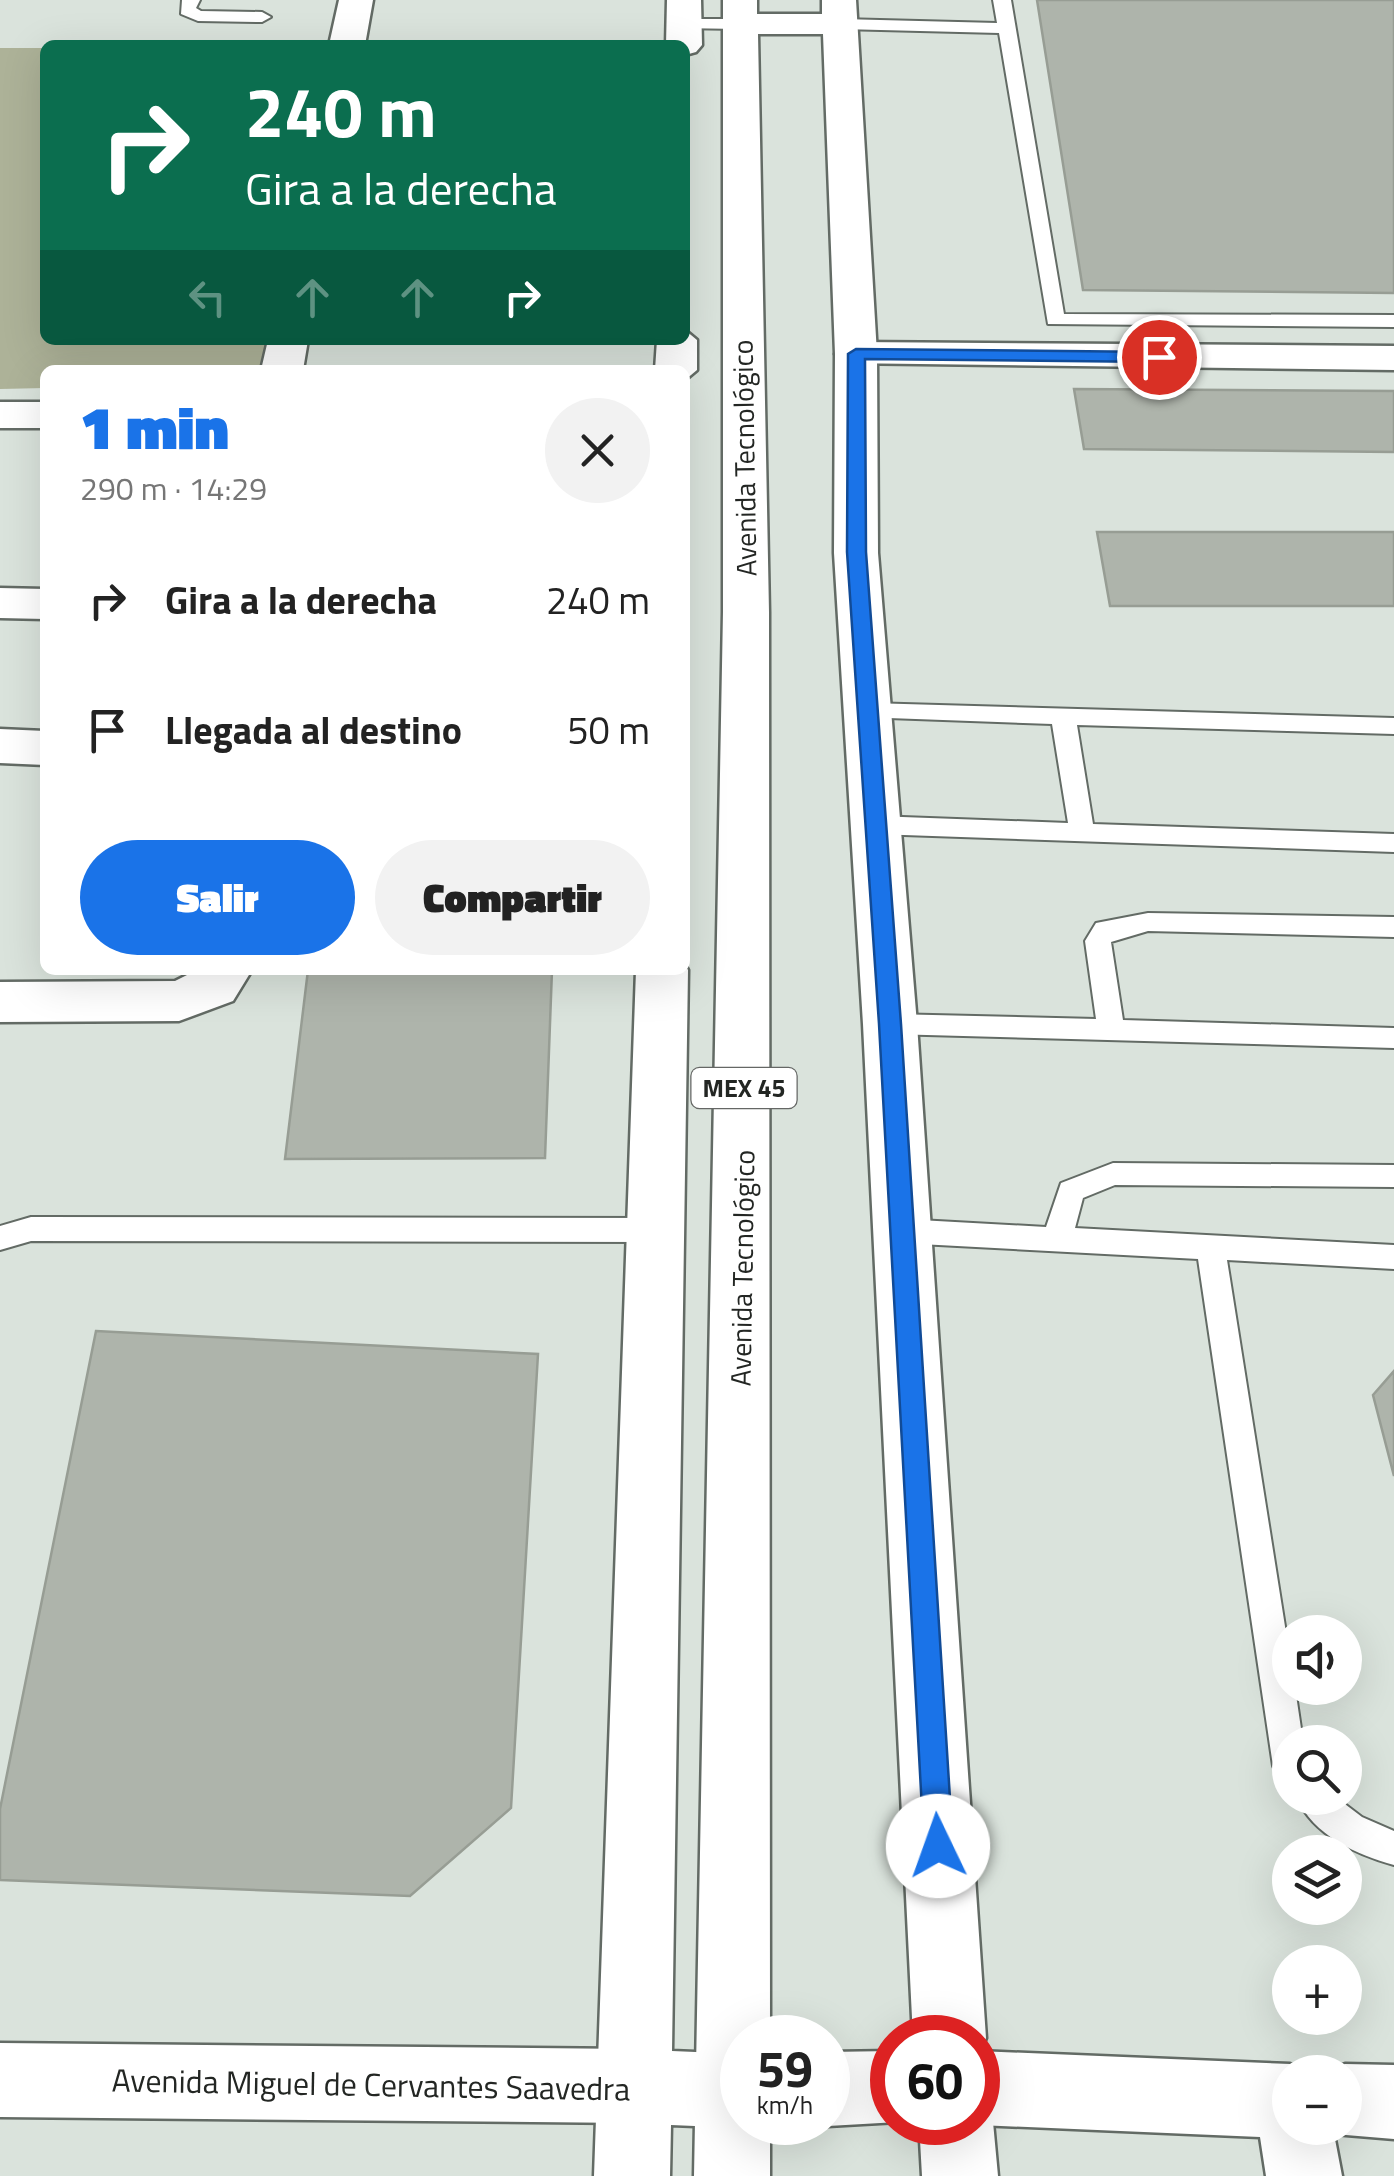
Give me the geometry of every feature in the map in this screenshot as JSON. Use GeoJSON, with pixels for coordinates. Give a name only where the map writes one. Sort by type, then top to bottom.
{"type":"FeatureCollection","features":[{"type":"Feature","properties":{"kind":"main road"},"geometry":{"type":"LineString","coordinates":[[348,40],[356,0]]}},
{"type":"Feature","properties":{"kind":"main road"},"geometry":{"type":"LineString","coordinates":[[740,12],[840,12],[856,354],[856,552],[890,1024],[949,2015]]}},
{"type":"Feature","properties":{"kind":"main road","name":"Avenida Tecnológico"},"geometry":{"type":"LineString","coordinates":[[738,2015],[746,593],[740,12]]}},
{"type":"Feature","properties":{"kind":"main road"},"geometry":{"type":"LineString","coordinates":[[856,354],[1394,358]]}},
{"type":"Feature","properties":{"kind":"main road"},"geometry":{"type":"LineString","coordinates":[[0,416],[40,415]]}},
{"type":"Feature","properties":{"kind":"main road"},"geometry":{"type":"LineString","coordinates":[[0,603],[40,604]]}},
{"type":"Feature","properties":{"kind":"main road"},"geometry":{"type":"LineString","coordinates":[[0,746],[40,748]]}},
{"type":"Feature","properties":{"kind":"main road"},"geometry":{"type":"LineString","coordinates":[[0,1002],[179,1001],[214,987],[222,975]]}},
{"type":"Feature","properties":{"kind":"main road"},"geometry":{"type":"LineString","coordinates":[[632,2176],[631,2086],[662,975]]}},
{"type":"Feature","properties":{"kind":"main road","name":"Avenida Miguel de Cervantes Saavedra"},"geometry":{"type":"LineString","coordinates":[[0,2080],[720,2090]]}},
{"type":"Feature","properties":{"kind":"main road"},"geometry":{"type":"LineString","coordinates":[[1000,2089],[1272,2100]]}},
{"type":"Feature","properties":{"kind":"main road"},"geometry":{"type":"LineString","coordinates":[[1362,2102],[1394,2102]]}},
{"type":"Feature","properties":{"kind":"main road","name":"Avenida Tecnológico"},"geometry":{"type":"LineString","coordinates":[[732,2176],[734,2145]]}},
{"type":"Feature","properties":{"kind":"main road"},"geometry":{"type":"LineString","coordinates":[[958,2145],[960,2176]]}},
{"type":"Feature","properties":{"kind":"main road"},"geometry":{"type":"LineString","coordinates":[[1299,2145],[1304,2176]]}},
{"type":"Feature","properties":{"kind":"lane"},"geometry":{"type":"LineString","coordinates":[[191,0],[187,10],[198,16],[262,17]]}},
{"type":"Feature","properties":{"kind":"lane"},"geometry":{"type":"LineString","coordinates":[[1002,0],[1055,320],[1394,321]]}},
{"type":"Feature","properties":{"kind":"lane"},"geometry":{"type":"LineString","coordinates":[[684,23],[740,12]]}},
{"type":"Feature","properties":{"kind":"lane"},"geometry":{"type":"LineString","coordinates":[[840,12],[1007,28]]}},
{"type":"Feature","properties":{"kind":"lane"},"geometry":{"type":"LineString","coordinates":[[869,711],[1393,730]]}},
{"type":"Feature","properties":{"kind":"lane"},"geometry":{"type":"LineString","coordinates":[[1063,716],[1082,832]]}},
{"type":"Feature","properties":{"kind":"lane"},"geometry":{"type":"LineString","coordinates":[[876,825],[1394,843]]}},
{"type":"Feature","properties":{"kind":"lane"},"geometry":{"type":"LineString","coordinates":[[1112,1032],[1098,941],[1105,930],[1148,922],[1394,927]]}},
{"type":"Feature","properties":{"kind":"lane"},"geometry":{"type":"LineString","coordinates":[[890,1024],[1394,1038]]}},
{"type":"Feature","properties":{"kind":"lane"},"geometry":{"type":"LineString","coordinates":[[1058,1240],[1071,1191],[1112,1174],[1394,1176]]}},
{"type":"Feature","properties":{"kind":"lane"},"geometry":{"type":"LineString","coordinates":[[0,1238],[31,1229],[656,1230]]}},
{"type":"Feature","properties":{"kind":"lane"},"geometry":{"type":"LineString","coordinates":[[901,1231],[1394,1257]]}},
{"type":"Feature","properties":{"kind":"lane"},"geometry":{"type":"LineString","coordinates":[[1210,1248],[1284,1725]]}},
{"type":"Feature","properties":{"kind":"lane"},"geometry":{"type":"LineString","coordinates":[[1333,1815],[1378,1845],[1394,1848]]}},
{"type":"Feature","properties":{"kind":"green space"},"geometry":{"type":"Polygon","coordinates":[[[0,48],[40,48],[40,345],[267,345],[263,365],[40,365],[40,388],[0,389],[0,48]]]}},
{"type":"Feature","properties":{"kind":"building"},"geometry":{"type":"Polygon","coordinates":[[[1037,0],[1394,0],[1394,293],[1083,290],[1037,0]]]}},
{"type":"Feature","properties":{"kind":"building"},"geometry":{"type":"Polygon","coordinates":[[[1074,389],[1394,391],[1394,452],[1084,449],[1074,389]]]}},
{"type":"Feature","properties":{"kind":"building"},"geometry":{"type":"Polygon","coordinates":[[[1097,532],[1394,532],[1394,606],[1110,606],[1097,532]]]}},
{"type":"Feature","properties":{"kind":"building"},"geometry":{"type":"Polygon","coordinates":[[[307,975],[552,975],[545,1158],[285,1159],[307,975]]]}},
{"type":"Feature","properties":{"kind":"building"},"geometry":{"type":"Polygon","coordinates":[[[96,1331],[538,1354],[511,1808],[410,1896],[0,1880],[0,1809],[96,1331]]]}},
{"type":"Feature","properties":{"kind":"building"},"geometry":{"type":"Polygon","coordinates":[[[1394,1371],[1394,1476],[1373,1395],[1394,1371]]]}},
{"type":"Feature","properties":{"kind":"route"},"geometry":{"type":"LineString","coordinates":[[938,1846],[890,1024],[856,552],[856,354],[1159,357]]}}]}
